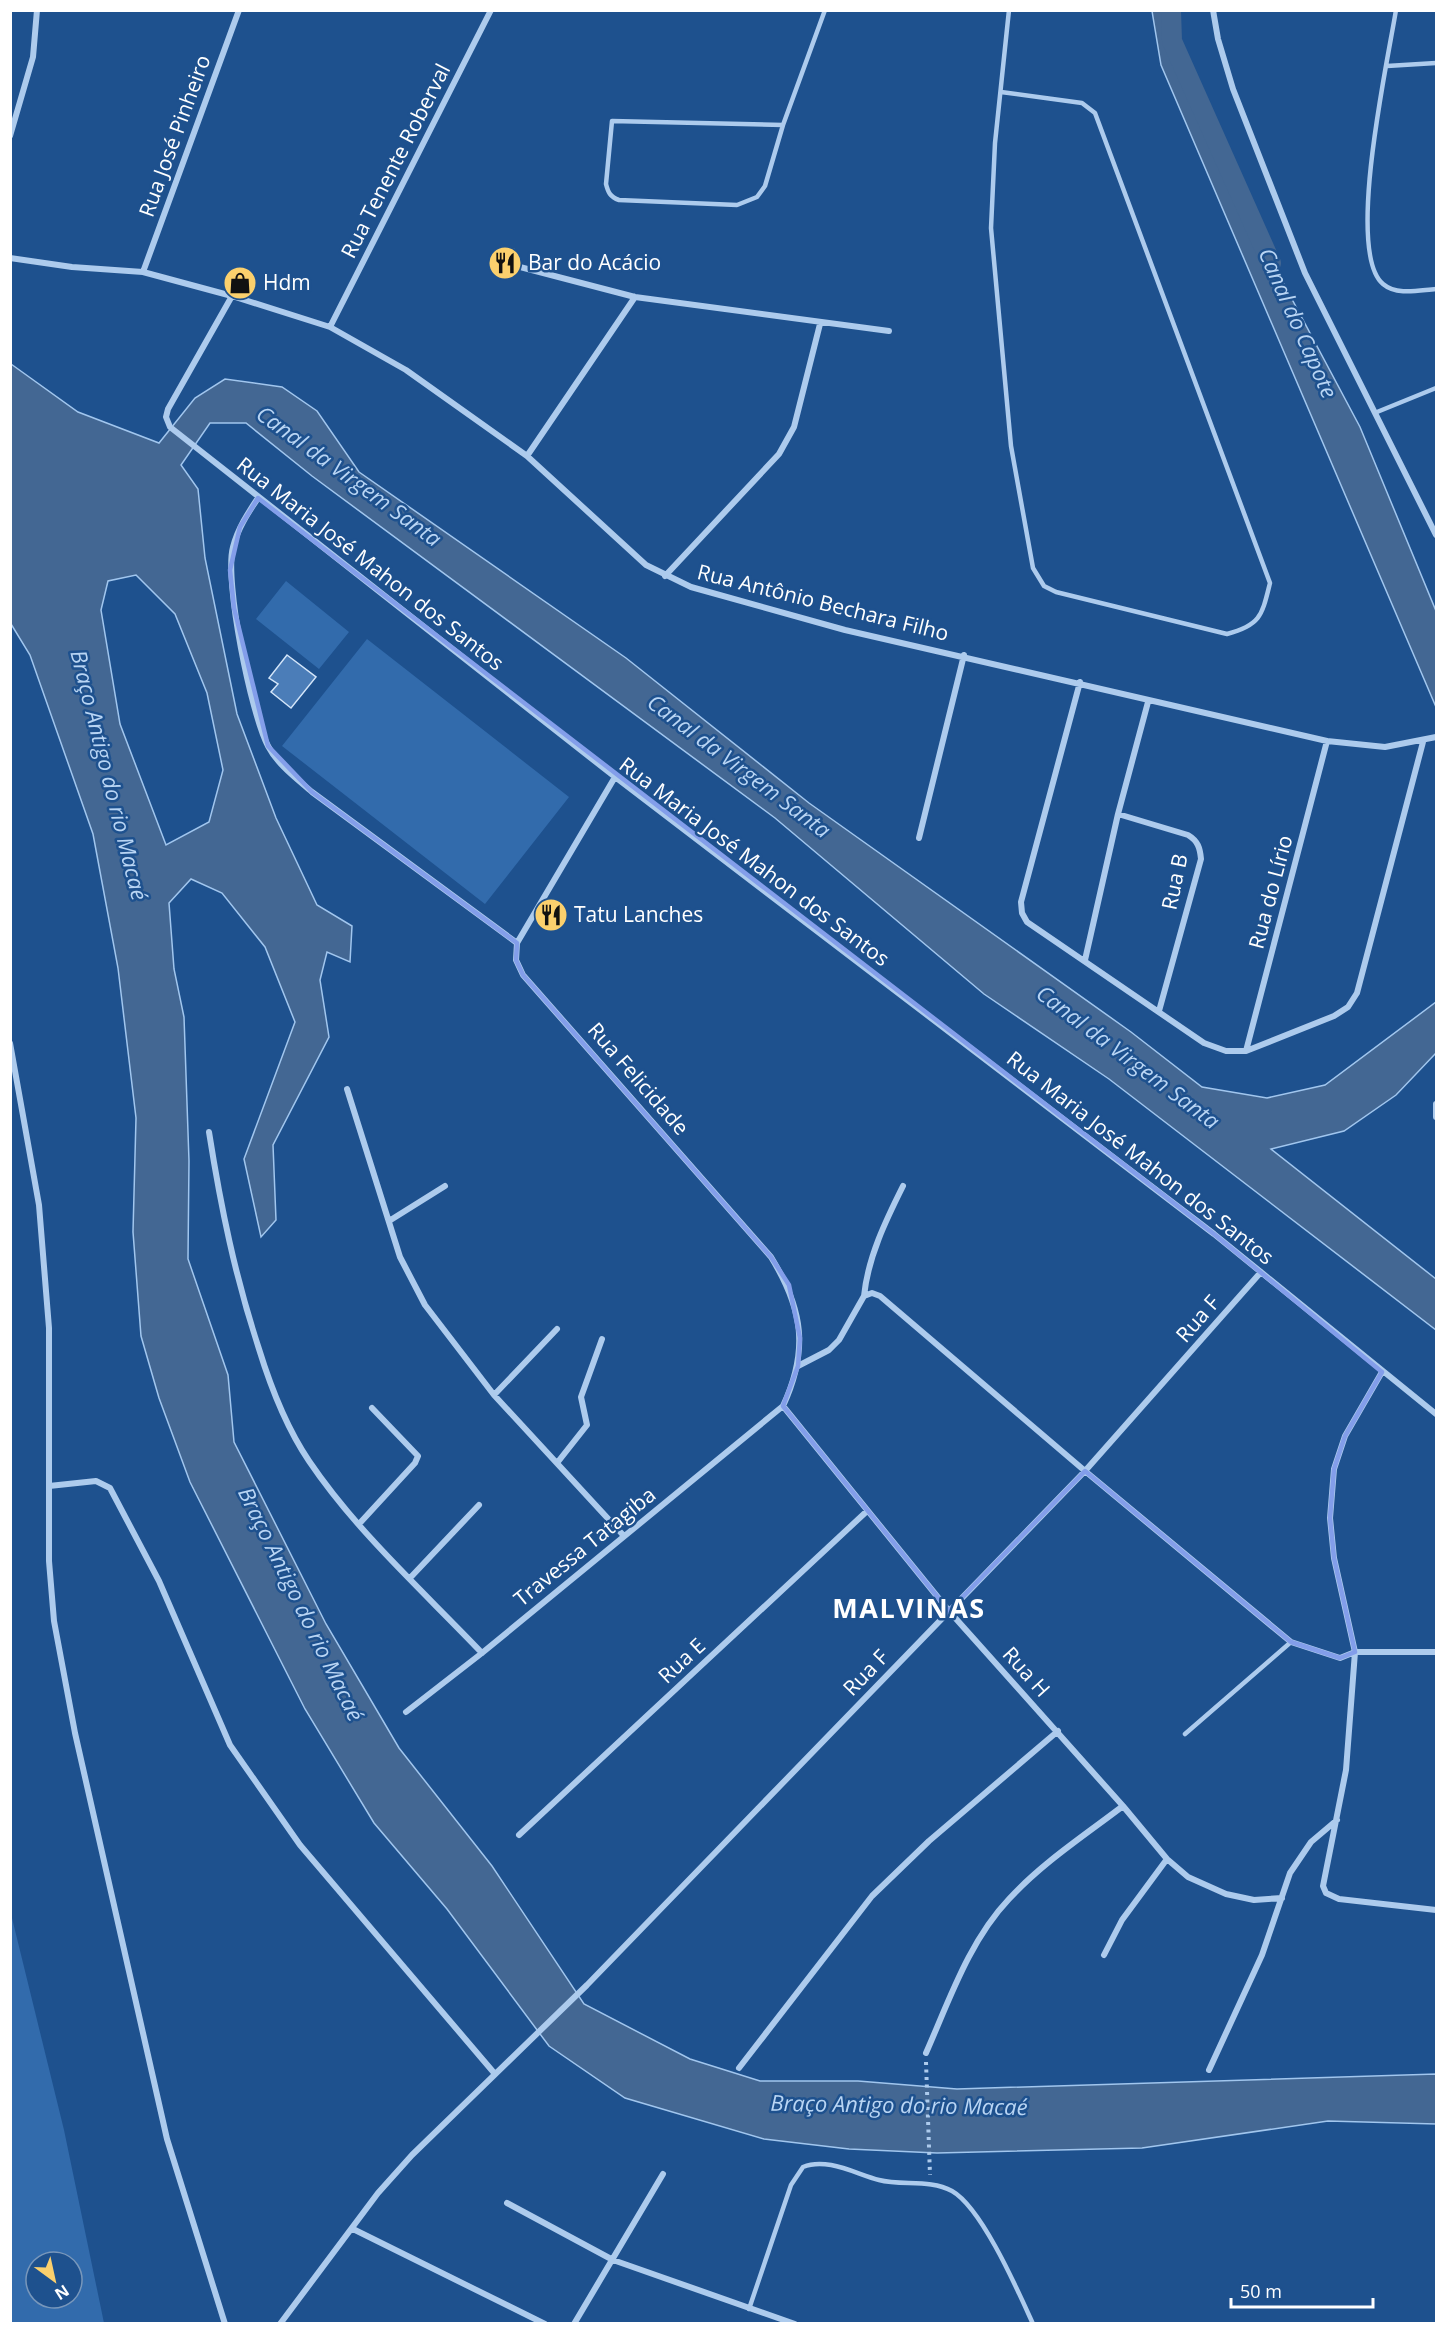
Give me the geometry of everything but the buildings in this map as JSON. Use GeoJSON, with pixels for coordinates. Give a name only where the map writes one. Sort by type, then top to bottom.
{"type":"FeatureCollection","features":[{"type":"Feature","properties":{"kind":"street"},"geometry":{"type":"LineString","coordinates":[[10,136],[33,57],[37,10]]}},
{"type":"Feature","properties":{"kind":"street","name":"Rua José Pinheiro"},"geometry":{"type":"LineString","coordinates":[[143,272],[239,10]]}},
{"type":"Feature","properties":{"kind":"street","name":"Rua Tenente Roberval"},"geometry":{"type":"LineString","coordinates":[[330,327],[491,10]]}},
{"type":"Feature","properties":{"kind":"street"},"geometry":{"type":"LineString","coordinates":[[1213,10],[1218,39],[1233,89],[1305,273],[1437,535]]}},
{"type":"Feature","properties":{"kind":"street","name":"Rua Antônio Bechara Filho"},"geometry":{"type":"LineString","coordinates":[[10,258],[62,266],[143,272],[232,296],[330,327],[406,370],[527,456],[646,565],[691,587],[845,630],[964,655],[1080,682],[1148,702],[1327,741],[1385,747],[1423,742],[1437,737]]}},
{"type":"Feature","properties":{"kind":"street"},"geometry":{"type":"LineString","coordinates":[[505,262],[635,297],[890,332]]}},
{"type":"Feature","properties":{"kind":"street","name":"Rua Maria José Mahon dos Santos"},"geometry":{"type":"LineString","coordinates":[[232,296],[168,409],[166,417],[170,428],[615,777],[1261,1272],[1382,1372],[1437,1414]]}},
{"type":"Feature","properties":{"kind":"street"},"geometry":{"type":"LineString","coordinates":[[527,456],[635,297]]}},
{"type":"Feature","properties":{"kind":"street"},"geometry":{"type":"LineString","coordinates":[[665,576],[779,454],[794,427],[820,324]]}},
{"type":"Feature","properties":{"kind":"street"},"geometry":{"type":"LineString","coordinates":[[258,498],[240,526],[232,548],[230,570],[234,608],[258,719],[268,746],[285,769],[312,792],[517,943],[615,777]]}},
{"type":"Feature","properties":{"kind":"street"},"geometry":{"type":"LineString","coordinates":[[919,838],[964,655]]}},
{"type":"Feature","properties":{"kind":"street"},"geometry":{"type":"LineString","coordinates":[[1080,682],[1021,902],[1022,913],[1028,922],[1204,1043],[1226,1051],[1246,1051],[1334,1016],[1348,1006],[1357,993],[1423,742]]}},
{"type":"Feature","properties":{"kind":"street"},"geometry":{"type":"LineString","coordinates":[[1085,960],[1118,814],[1148,702]]}},
{"type":"Feature","properties":{"kind":"street","name":"Rua do Lírio"},"geometry":{"type":"LineString","coordinates":[[1246,1051],[1327,741]]}},
{"type":"Feature","properties":{"kind":"street","name":"Rua B"},"geometry":{"type":"LineString","coordinates":[[1118,814],[1188,835],[1195,839],[1200,850],[1201,859],[1159,1011]]}},
{"type":"Feature","properties":{"kind":"street","name":"Rua Felicidade"},"geometry":{"type":"LineString","coordinates":[[517,943],[516,960],[524,975],[771,1257],[789,1285],[797,1310],[800,1338],[798,1366],[783,1406]]}},
{"type":"Feature","properties":{"kind":"street"},"geometry":{"type":"LineString","coordinates":[[10,1043],[39,1205],[49,1328],[49,1561],[54,1621],[75,1733],[167,2139],[225,2324]]}},
{"type":"Feature","properties":{"kind":"street"},"geometry":{"type":"LineString","coordinates":[[347,1089],[400,1257],[424,1305],[494,1395],[624,1536]]}},
{"type":"Feature","properties":{"kind":"street"},"geometry":{"type":"LineString","coordinates":[[1436,1104],[1437,1118]]}},
{"type":"Feature","properties":{"kind":"street"},"geometry":{"type":"LineString","coordinates":[[209,1132],[225,1233],[240,1292],[283,1415],[308,1461],[359,1524],[483,1653]]}},
{"type":"Feature","properties":{"kind":"street"},"geometry":{"type":"LineString","coordinates":[[389,1221],[445,1186]]}},
{"type":"Feature","properties":{"kind":"street"},"geometry":{"type":"LineString","coordinates":[[798,1366],[829,1350],[839,1340],[864,1296],[866,1278],[886,1220],[903,1186]]}},
{"type":"Feature","properties":{"kind":"street","name":"Rua F"},"geometry":{"type":"LineString","coordinates":[[280,2324],[378,2193],[412,2155],[587,1985],[1085,1472],[1261,1272]]}},
{"type":"Feature","properties":{"kind":"street"},"geometry":{"type":"LineString","coordinates":[[864,1296],[872,1293],[880,1296],[1085,1472],[1291,1642],[1340,1658],[1355,1652],[1437,1652]]}},
{"type":"Feature","properties":{"kind":"street"},"geometry":{"type":"LineString","coordinates":[[494,1395],[557,1329]]}},
{"type":"Feature","properties":{"kind":"street"},"geometry":{"type":"LineString","coordinates":[[557,1463],[587,1425],[580,1397],[602,1339]]}},
{"type":"Feature","properties":{"kind":"street"},"geometry":{"type":"LineString","coordinates":[[1382,1372],[1345,1436],[1334,1469],[1330,1518],[1334,1558],[1355,1652],[1346,1770],[1323,1886],[1326,1893],[1339,1899],[1437,1910]]}},
{"type":"Feature","properties":{"kind":"street","name":"Rua H"},"geometry":{"type":"LineString","coordinates":[[783,1406],[866,1512],[949,1611],[1124,1806],[1167,1859],[1188,1877],[1226,1894],[1254,1900],[1282,1898]]}},
{"type":"Feature","properties":{"kind":"street","name":"Travessa Tatagiba"},"geometry":{"type":"LineString","coordinates":[[406,1712],[483,1653],[783,1406]]}},
{"type":"Feature","properties":{"kind":"street"},"geometry":{"type":"LineString","coordinates":[[359,1524],[415,1463],[418,1456],[372,1408]]}},
{"type":"Feature","properties":{"kind":"street"},"geometry":{"type":"LineString","coordinates":[[49,1486],[96,1481],[110,1488],[159,1581],[230,1744],[300,1845],[495,2074]]}},
{"type":"Feature","properties":{"kind":"street"},"geometry":{"type":"LineString","coordinates":[[410,1578],[479,1505]]}},
{"type":"Feature","properties":{"kind":"street","name":"Rua E"},"geometry":{"type":"LineString","coordinates":[[519,1835],[866,1512]]}},
{"type":"Feature","properties":{"kind":"street"},"geometry":{"type":"LineString","coordinates":[[738,2068],[872,1896],[929,1841],[1058,1731]]}},
{"type":"Feature","properties":{"kind":"street"},"geometry":{"type":"LineString","coordinates":[[926,2053],[974,1949],[1008,1899],[1053,1860],[1124,1806]]}},
{"type":"Feature","properties":{"kind":"street"},"geometry":{"type":"LineString","coordinates":[[1209,2070],[1262,1955],[1290,1873],[1301,1854],[1337,1820]]}},
{"type":"Feature","properties":{"kind":"street"},"geometry":{"type":"LineString","coordinates":[[1104,1954],[1122,1920],[1167,1859]]}},
{"type":"Feature","properties":{"kind":"street"},"geometry":{"type":"LineString","coordinates":[[574,2324],[663,2174]]}},
{"type":"Feature","properties":{"kind":"street"},"geometry":{"type":"LineString","coordinates":[[507,2203],[613,2260],[795,2324]]}},
{"type":"Feature","properties":{"kind":"street"},"geometry":{"type":"LineString","coordinates":[[353,2229],[545,2324]]}},
{"type":"Feature","properties":{"kind":"lane"},"geometry":{"type":"LineString","coordinates":[[783,125],[612,121],[606,184],[608,191],[612,198],[618,200],[737,205],[757,196],[765,186],[783,125],[825,10]]}},
{"type":"Feature","properties":{"kind":"lane"},"geometry":{"type":"LineString","coordinates":[[1001,92],[1082,103],[1095,113],[1270,583],[1263,613],[1249,628],[1227,634],[1056,592],[1044,586],[1033,567],[1011,446],[991,228],[995,143],[1009,10]]}},
{"type":"Feature","properties":{"kind":"lane"},"geometry":{"type":"LineString","coordinates":[[1396,10],[1369,172],[1368,244],[1371,269],[1383,285],[1400,291],[1437,290]]}},
{"type":"Feature","properties":{"kind":"lane"},"geometry":{"type":"LineString","coordinates":[[1387,66],[1437,63]]}},
{"type":"Feature","properties":{"kind":"lane"},"geometry":{"type":"LineString","coordinates":[[1377,412],[1437,388]]}},
{"type":"Feature","properties":{"kind":"lane"},"geometry":{"type":"LineString","coordinates":[[1185,1734],[1291,1642]]}},
{"type":"Feature","properties":{"kind":"lane"},"geometry":{"type":"LineString","coordinates":[[749,2309],[791,2185],[803,2167],[822,2163],[881,2181],[931,2185],[951,2190],[969,2207],[981,2224],[1034,2324]]}},
{"type":"Feature","properties":{"kind":"path"},"geometry":{"type":"LineString","coordinates":[[926,2053],[931,2185]]}},
{"type":"Feature","properties":{"kind":"highlighted area"},"geometry":{"type":"Polygon","coordinates":[[[258,498],[1214,1234],[1382,1372],[1345,1436],[1334,1469],[1330,1518],[1334,1558],[1355,1652],[1340,1658],[1291,1642],[1085,1471],[949,1611],[783,1406],[798,1366],[800,1338],[789,1285],[771,1257],[523,975],[516,960],[517,943],[312,792],[268,746],[234,608],[230,570],[240,527],[258,498]]]}},
{"type":"Feature","properties":{"kind":"shaded area"},"geometry":{"type":"Polygon","coordinates":[[[286,581],[349,632],[319,669],[256,619],[286,581]]]}},
{"type":"Feature","properties":{"kind":"shaded area"},"geometry":{"type":"Polygon","coordinates":[[[367,639],[569,797],[485,904],[282,746],[367,639]]]}},
{"type":"Feature","properties":{"kind":"shaded area"},"geometry":{"type":"Polygon","coordinates":[[[11,1914],[64,2130],[104,2323],[11,2323],[11,1914]]]}},
{"type":"Feature","properties":{"kind":"water"},"geometry":{"type":"Polygon","coordinates":[[[1152,11],[1174,11],[1180,63],[1252,224],[1360,427],[1436,611],[1436,707],[1161,65],[1152,11]]]}},
{"type":"Feature","properties":{"kind":"water"},"geometry":{"type":"Polygon","coordinates":[[[11,364],[78,412],[159,443],[195,398],[225,379],[282,387],[317,411],[359,472],[626,658],[809,803],[1131,1032],[1202,1087],[1267,1098],[1325,1085],[1436,1002],[1436,1053],[1396,1095],[1344,1131],[1271,1149],[1436,1279],[1436,1330],[1109,1079],[984,994],[775,818],[312,476],[246,423],[210,423],[181,465],[198,489],[205,558],[237,714],[276,818],[317,905],[352,926],[350,962],[327,952],[320,980],[329,1037],[273,1145],[276,1220],[261,1237],[244,1159],[295,1022],[265,947],[222,893],[191,879],[169,903],[174,969],[184,1017],[189,1161],[188,1259],[228,1375],[234,1442],[326,1624],[399,1748],[492,1866],[584,2004],[690,2059],[760,2081],[858,2081],[957,2089],[1436,2074],[1436,2124],[1328,2121],[1142,2148],[937,2153],[849,2149],[764,2139],[625,2098],[549,2046],[447,1909],[374,1823],[305,1709],[190,1482],[159,1398],[141,1336],[133,1232],[136,1118],[118,968],[93,834],[30,655],[11,624],[11,364]],[[136,575],[108,581],[101,610],[120,724],[166,845],[209,822],[223,770],[207,693],[175,614],[136,575]]]}},
{"type":"Feature","properties":{"kind":"waterway","name":"Canal do Capote"},"geometry":{"type":"LineString","coordinates":[[1171,10],[1172,41],[1271,263]]}},
{"type":"Feature","properties":{"kind":"place","name":"Bar do Acácio"},"geometry":{"type":"Point","coordinates":[505,263]}},
{"type":"Feature","properties":{"kind":"place","name":"Hdm"},"geometry":{"type":"Point","coordinates":[240,283]}},
{"type":"Feature","properties":{"kind":"place","name":"Tatu Lanches"},"geometry":{"type":"Point","coordinates":[551,915]}},
{"type":"Feature","properties":{"kind":"district","name":"MALVINAS"},"geometry":{"type":"Point","coordinates":[909,1609]}},
{"type":"Feature","properties":{"kind":"water label","name":"Canal da Virgem Santa"},"geometry":{"type":"Point","coordinates":[349,476]}},
{"type":"Feature","properties":{"kind":"water label","name":"Canal da Virgem Santa"},"geometry":{"type":"Point","coordinates":[739,766]}},
{"type":"Feature","properties":{"kind":"water label","name":"Braço Antigo do rio Macaé"},"geometry":{"type":"Point","coordinates":[109,775]}},
{"type":"Feature","properties":{"kind":"water label","name":"Canal da Virgem Santa"},"geometry":{"type":"Point","coordinates":[1128,1057]}},
{"type":"Feature","properties":{"kind":"water label","name":"Braço Antigo do rio Macaé"},"geometry":{"type":"Point","coordinates":[301,1604]}},
{"type":"Feature","properties":{"kind":"water label","name":"Braço Antigo do rio Macaé"},"geometry":{"type":"Point","coordinates":[899,2105]}}]}
